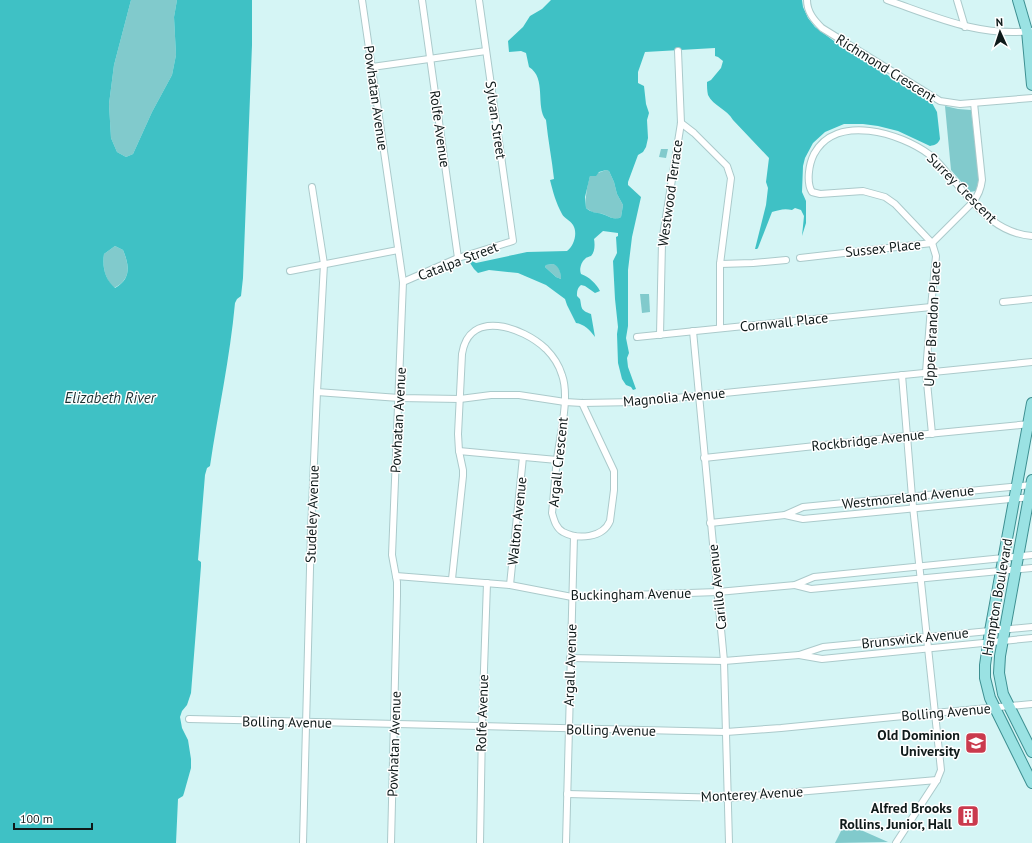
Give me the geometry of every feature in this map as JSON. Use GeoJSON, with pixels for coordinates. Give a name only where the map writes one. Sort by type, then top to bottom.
{"type":"FeatureCollection","features":[{"type":"Feature","properties":{"kind":"main road"},"geometry":{"type":"LineString","coordinates":[[1018,0],[1029,31],[1032,86]]}},
{"type":"Feature","properties":{"kind":"main road","name":"Hampton Boulevard"},"geometry":{"type":"LineString","coordinates":[[1032,403],[1030,424],[1014,499],[985,665],[985,678],[993,707],[1032,783]]}},
{"type":"Feature","properties":{"kind":"main road","name":"Hampton Boulevard"},"geometry":{"type":"LineString","coordinates":[[1032,483],[1000,656],[999,673],[1003,694],[1008,707],[1032,752]]}},
{"type":"Feature","properties":{"kind":"street","name":"Powhatan Avenue"},"geometry":{"type":"LineString","coordinates":[[362,0],[403,282],[392,556],[398,596],[391,843]]}},
{"type":"Feature","properties":{"kind":"street","name":"Rolfe Avenue"},"geometry":{"type":"LineString","coordinates":[[422,0],[458,258]]}},
{"type":"Feature","properties":{"kind":"street","name":"Sylvan Street"},"geometry":{"type":"LineString","coordinates":[[479,0],[513,241]]}},
{"type":"Feature","properties":{"kind":"street","name":"Richmond Crescent"},"geometry":{"type":"LineString","coordinates":[[807,0],[808,9],[822,28],[933,98],[949,103],[974,103],[1032,98]]}},
{"type":"Feature","properties":{"kind":"street"},"geometry":{"type":"LineString","coordinates":[[887,0],[965,27],[1001,32],[1029,31]]}},
{"type":"Feature","properties":{"kind":"street"},"geometry":{"type":"LineString","coordinates":[[957,0],[965,27]]}},
{"type":"Feature","properties":{"kind":"street"},"geometry":{"type":"LineString","coordinates":[[372,67],[486,51]]}},
{"type":"Feature","properties":{"kind":"street","name":"Westwood Terrace"},"geometry":{"type":"LineString","coordinates":[[660,335],[662,242],[681,124],[678,51]]}},
{"type":"Feature","properties":{"kind":"street"},"geometry":{"type":"LineString","coordinates":[[973,202],[979,193],[982,180],[974,103]]}},
{"type":"Feature","properties":{"kind":"street"},"geometry":{"type":"LineString","coordinates":[[681,124],[699,138],[727,166],[730,172],[731,186],[720,264],[720,328]]}},
{"type":"Feature","properties":{"kind":"street","name":"Surrey Crescent"},"geometry":{"type":"LineString","coordinates":[[809,185],[810,165],[813,156],[825,140],[842,132],[855,130],[897,137],[931,156],[995,224],[1017,234],[1032,236]]}},
{"type":"Feature","properties":{"kind":"street","name":"Upper Brandon Place"},"geometry":{"type":"LineString","coordinates":[[809,185],[812,192],[816,194],[864,191],[885,197],[895,204],[932,243],[936,256],[926,372],[932,434]]}},
{"type":"Feature","properties":{"kind":"street","name":"Studeley Avenue"},"geometry":{"type":"LineString","coordinates":[[303,843],[310,530],[324,264],[312,187]]}},
{"type":"Feature","properties":{"kind":"street","name":"Sussex Place"},"geometry":{"type":"LineString","coordinates":[[800,258],[932,243],[973,202]]}},
{"type":"Feature","properties":{"kind":"street","name":"Catalpa Street"},"geometry":{"type":"LineString","coordinates":[[403,282],[458,258],[513,241]]}},
{"type":"Feature","properties":{"kind":"street"},"geometry":{"type":"LineString","coordinates":[[290,271],[398,250]]}},
{"type":"Feature","properties":{"kind":"street"},"geometry":{"type":"LineString","coordinates":[[720,264],[786,260]]}},
{"type":"Feature","properties":{"kind":"street"},"geometry":{"type":"LineString","coordinates":[[1003,302],[1032,299]]}},
{"type":"Feature","properties":{"kind":"street","name":"Cornwall Place"},"geometry":{"type":"LineString","coordinates":[[637,337],[931,307]]}},
{"type":"Feature","properties":{"kind":"street","name":"Argall Crescent"},"geometry":{"type":"LineString","coordinates":[[460,399],[462,354],[465,341],[476,330],[488,326],[510,328],[525,334],[546,350],[558,365],[565,388],[565,402],[552,513],[554,521],[562,532],[574,536]]}},
{"type":"Feature","properties":{"kind":"street","name":"Carillo Avenue"},"geometry":{"type":"LineString","coordinates":[[693,331],[724,661],[729,843]]}},
{"type":"Feature","properties":{"kind":"street","name":"Magnolia Avenue"},"geometry":{"type":"LineString","coordinates":[[317,392],[399,398],[460,399],[491,395],[519,395],[565,402],[636,402],[698,394],[1032,362]]}},
{"type":"Feature","properties":{"kind":"street","name":"Upper Brandon Place"},"geometry":{"type":"LineString","coordinates":[[902,375],[913,508],[941,770],[937,780]]}},
{"type":"Feature","properties":{"kind":"street"},"geometry":{"type":"LineString","coordinates":[[452,579],[463,476],[458,434],[460,399]]}},
{"type":"Feature","properties":{"kind":"street"},"geometry":{"type":"LineString","coordinates":[[574,536],[590,536],[605,529],[610,521],[614,490],[614,471],[582,403]]}},
{"type":"Feature","properties":{"kind":"street","name":"Rockbridge Avenue"},"geometry":{"type":"LineString","coordinates":[[704,458],[1030,424]]}},
{"type":"Feature","properties":{"kind":"street"},"geometry":{"type":"LineString","coordinates":[[459,451],[557,460]]}},
{"type":"Feature","properties":{"kind":"street","name":"Walton Avenue"},"geometry":{"type":"LineString","coordinates":[[510,585],[523,457]]}},
{"type":"Feature","properties":{"kind":"street","name":"Westmoreland Avenue"},"geometry":{"type":"LineString","coordinates":[[710,523],[785,515],[803,507],[1017,486],[1032,483]]}},
{"type":"Feature","properties":{"kind":"street","name":"Westmoreland Avenue"},"geometry":{"type":"LineString","coordinates":[[785,515],[803,519],[1030,497]]}},
{"type":"Feature","properties":{"kind":"street","name":"Argall Avenue"},"geometry":{"type":"LineString","coordinates":[[566,843],[574,536]]}},
{"type":"Feature","properties":{"kind":"street","name":"Buckingham Avenue"},"geometry":{"type":"LineString","coordinates":[[396,576],[452,579],[510,585],[572,597],[718,592],[795,585],[814,577],[1032,555]]}},
{"type":"Feature","properties":{"kind":"street","name":"Buckingham Avenue"},"geometry":{"type":"LineString","coordinates":[[795,585],[811,589],[1032,568]]}},
{"type":"Feature","properties":{"kind":"street","name":"Rolfe Avenue"},"geometry":{"type":"LineString","coordinates":[[480,843],[486,583]]}},
{"type":"Feature","properties":{"kind":"street","name":"Brunswick Avenue"},"geometry":{"type":"LineString","coordinates":[[570,658],[724,661],[799,655],[823,647],[1032,627]]}},
{"type":"Feature","properties":{"kind":"street","name":"Brunswick Avenue"},"geometry":{"type":"LineString","coordinates":[[799,655],[822,659],[1032,638]]}},
{"type":"Feature","properties":{"kind":"street","name":"Bolling Avenue"},"geometry":{"type":"LineString","coordinates":[[189,719],[726,732],[1032,704]]}},
{"type":"Feature","properties":{"kind":"street"},"geometry":{"type":"LineString","coordinates":[[896,843],[937,780]]}},
{"type":"Feature","properties":{"kind":"street","name":"Monterey Avenue"},"geometry":{"type":"LineString","coordinates":[[567,794],[728,798],[937,780]]}},
{"type":"Feature","properties":{"kind":"shaded area"},"geometry":{"type":"Polygon","coordinates":[[[131,0],[177,0],[174,17],[176,55],[172,75],[152,112],[133,154],[126,157],[117,152],[111,138],[109,104],[114,65],[131,0]]]}},
{"type":"Feature","properties":{"kind":"shaded area"},"geometry":{"type":"Polygon","coordinates":[[[945,106],[971,110],[979,178],[976,191],[970,192],[951,170],[945,106]]]}},
{"type":"Feature","properties":{"kind":"shaded area"},"geometry":{"type":"Polygon","coordinates":[[[661,149],[668,149],[666,158],[659,157],[661,149]]]}},
{"type":"Feature","properties":{"kind":"shaded area"},"geometry":{"type":"Polygon","coordinates":[[[606,170],[609,171],[617,194],[623,205],[621,217],[617,219],[592,212],[586,208],[586,192],[590,176],[606,170]]]}},
{"type":"Feature","properties":{"kind":"shaded area"},"geometry":{"type":"Polygon","coordinates":[[[115,246],[123,250],[127,261],[128,271],[124,280],[114,288],[106,277],[103,259],[104,254],[115,246]]]}},
{"type":"Feature","properties":{"kind":"shaded area"},"geometry":{"type":"Polygon","coordinates":[[[553,264],[559,268],[561,279],[556,277],[545,267],[546,265],[553,264]]]}},
{"type":"Feature","properties":{"kind":"shaded area"},"geometry":{"type":"Polygon","coordinates":[[[640,294],[649,294],[650,312],[642,313],[640,294]]]}},
{"type":"Feature","properties":{"kind":"shaded area"},"geometry":{"type":"Polygon","coordinates":[[[845,823],[888,842],[835,843],[845,823]]]}},
{"type":"Feature","properties":{"kind":"water","name":"Elizabeth River"},"geometry":{"type":"Polygon","coordinates":[[[0,0],[131,0],[114,65],[109,104],[111,138],[117,152],[126,157],[133,154],[152,112],[172,75],[176,55],[174,17],[177,0],[252,0],[252,45],[243,278],[241,296],[235,303],[227,365],[210,466],[207,468],[205,475],[198,560],[201,562],[201,566],[191,693],[187,705],[182,711],[180,717],[182,728],[188,740],[191,768],[183,796],[178,799],[176,843],[0,843],[0,0]],[[115,246],[104,254],[103,264],[105,272],[109,281],[115,288],[127,276],[128,266],[123,250],[115,246]]]}},
{"type":"Feature","properties":{"kind":"water"},"geometry":{"type":"Polygon","coordinates":[[[551,0],[802,0],[803,7],[808,18],[815,27],[838,44],[932,103],[937,112],[940,139],[936,144],[930,146],[898,131],[863,124],[844,124],[825,132],[813,143],[805,158],[803,166],[802,192],[806,201],[806,223],[802,236],[804,216],[801,210],[795,208],[792,210],[784,209],[772,212],[758,248],[755,249],[766,205],[768,188],[766,182],[769,158],[727,113],[710,99],[708,95],[707,82],[711,80],[721,68],[723,61],[715,56],[715,48],[645,52],[638,72],[638,83],[644,86],[646,104],[649,113],[647,120],[648,138],[646,147],[643,152],[638,155],[628,182],[628,185],[641,197],[632,237],[628,270],[628,326],[626,338],[629,353],[627,358],[628,367],[636,389],[633,390],[631,387],[626,385],[622,379],[618,363],[618,327],[613,261],[617,253],[616,237],[618,236],[618,233],[603,231],[594,239],[595,246],[593,252],[591,256],[582,262],[580,270],[581,274],[592,281],[600,291],[595,293],[581,285],[577,292],[582,308],[591,314],[595,337],[587,328],[576,323],[565,299],[546,285],[518,273],[489,270],[478,273],[470,263],[472,261],[476,263],[527,252],[567,251],[572,246],[574,239],[575,232],[572,223],[560,210],[550,180],[554,179],[546,120],[541,108],[538,78],[529,67],[526,53],[521,51],[509,52],[508,41],[523,27],[530,16],[542,9],[551,0]],[[606,170],[599,172],[596,176],[590,176],[585,197],[586,208],[592,212],[612,218],[618,218],[621,217],[623,205],[617,194],[609,171],[606,170]],[[553,264],[546,265],[545,267],[556,277],[561,279],[561,274],[557,266],[553,264]]]}},
{"type":"Feature","properties":{"kind":"place","name":"Old Dominion University"},"geometry":{"type":"Point","coordinates":[976,743]}},
{"type":"Feature","properties":{"kind":"place","name":"Alfred Brooks Rollins, Junior, Hall"},"geometry":{"type":"Point","coordinates":[968,816]}}]}
